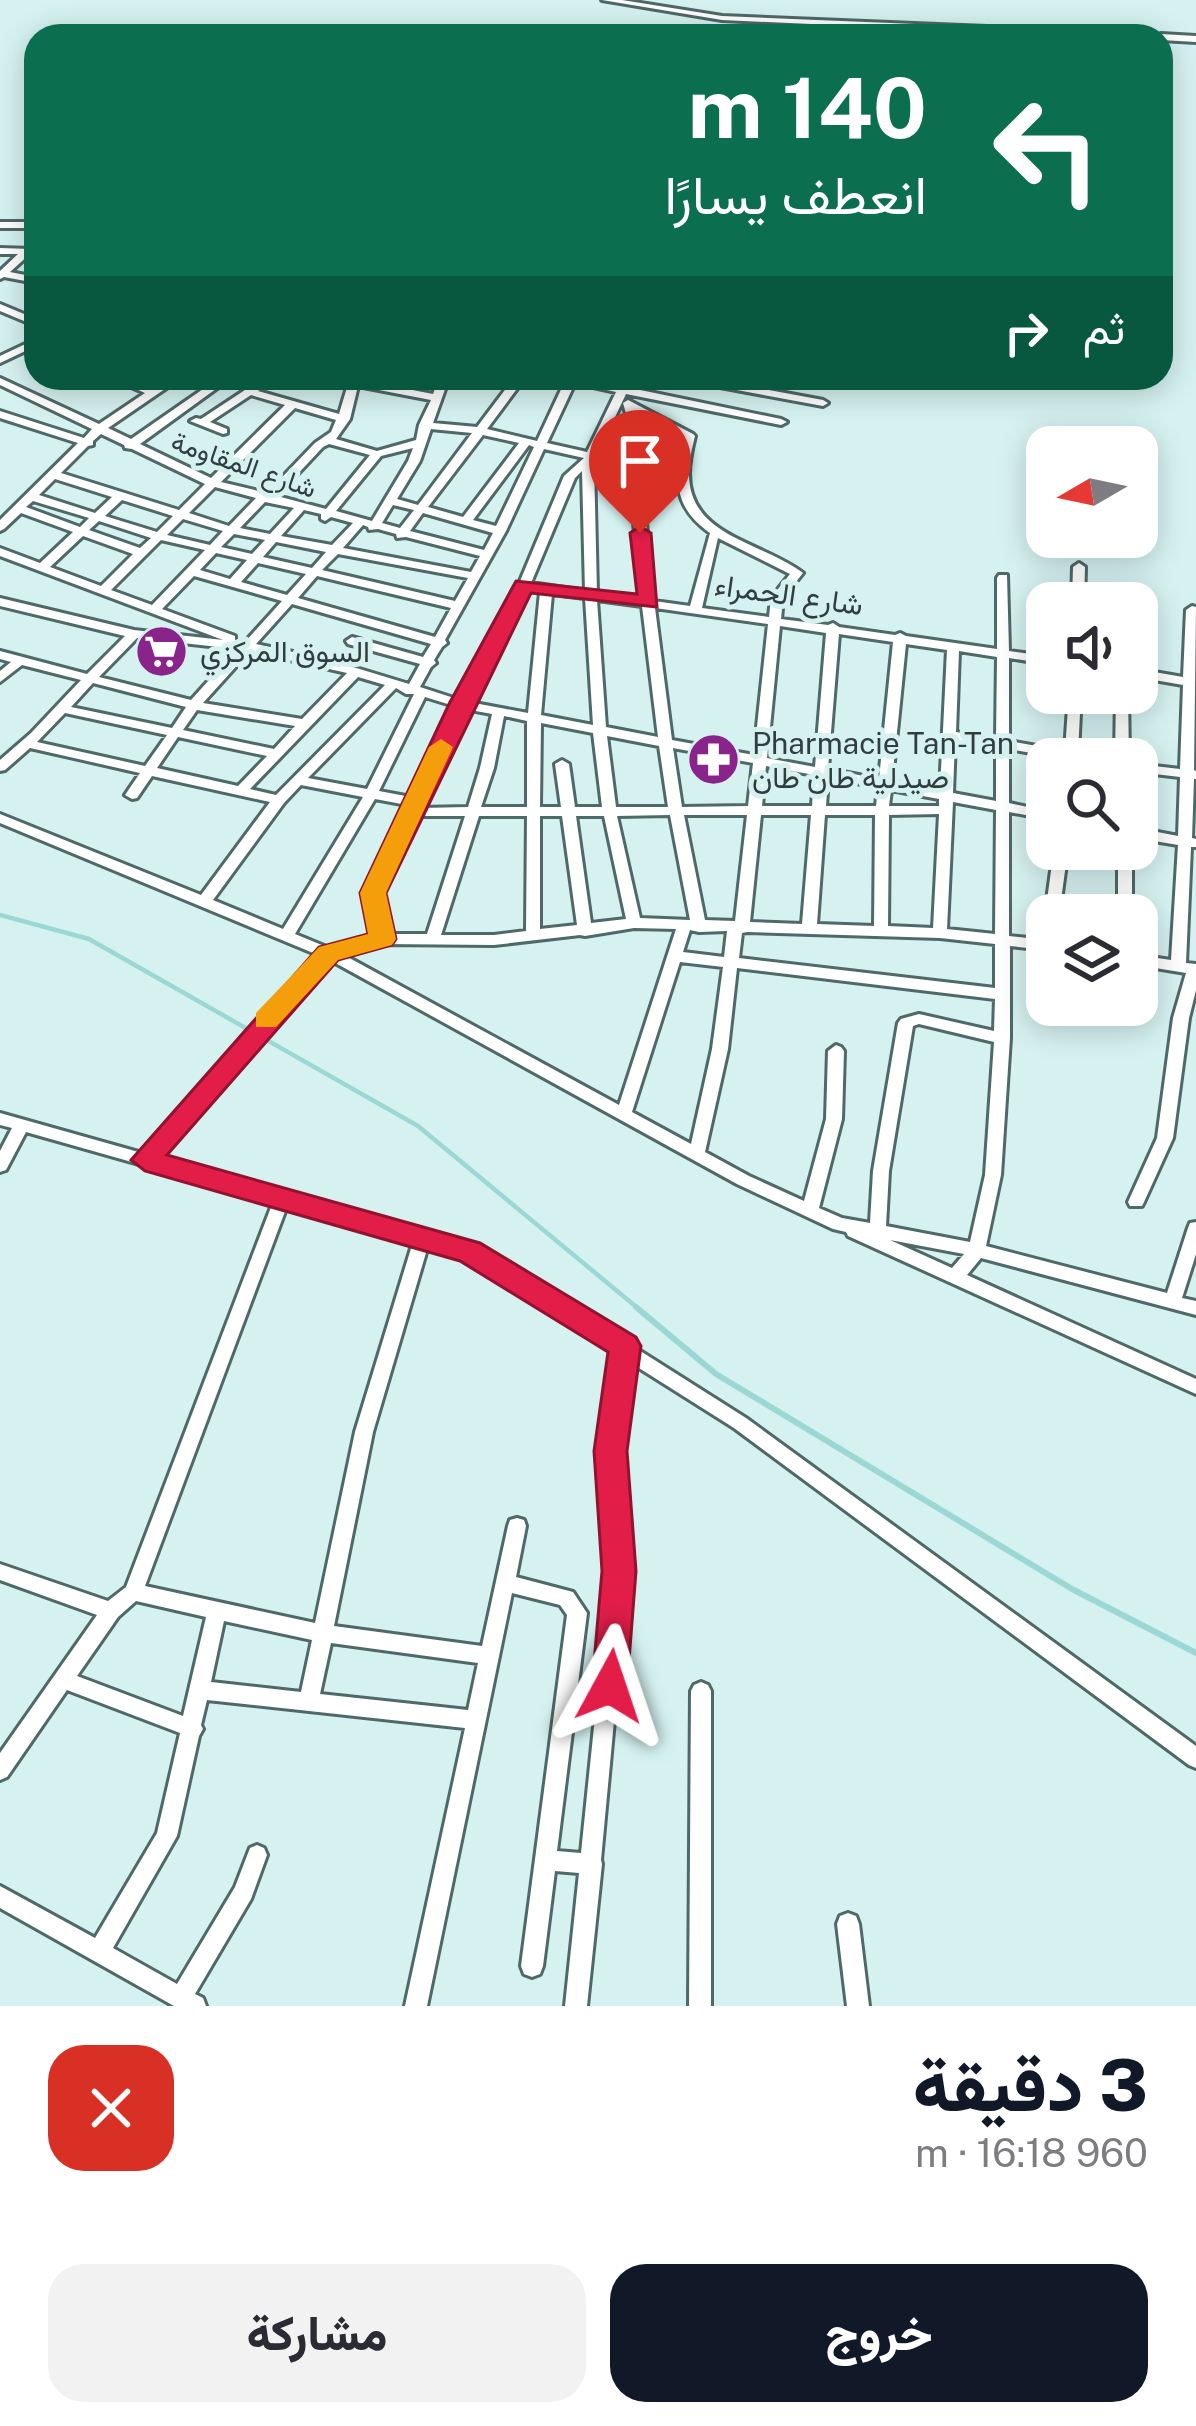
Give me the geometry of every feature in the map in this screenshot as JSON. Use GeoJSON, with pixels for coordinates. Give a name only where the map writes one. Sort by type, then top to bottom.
{"type":"FeatureCollection","features":[{"type":"Feature","properties":{"kind":"street"},"geometry":{"type":"LineString","coordinates":[[606,0],[737,19],[853,24]]}},
{"type":"Feature","properties":{"kind":"street","name":"شارع المقاومة"},"geometry":{"type":"LineString","coordinates":[[0,381],[213,483],[325,517],[487,554]]}},
{"type":"Feature","properties":{"kind":"street"},"geometry":{"type":"LineString","coordinates":[[144,390],[154,394]]}},
{"type":"Feature","properties":{"kind":"street"},"geometry":{"type":"LineString","coordinates":[[0,527],[98,430],[160,390]]}},
{"type":"Feature","properties":{"kind":"street"},"geometry":{"type":"LineString","coordinates":[[129,446],[209,390]]}},
{"type":"Feature","properties":{"kind":"street"},"geometry":{"type":"LineString","coordinates":[[202,424],[253,390]]}},
{"type":"Feature","properties":{"kind":"street"},"geometry":{"type":"LineString","coordinates":[[330,441],[344,418],[351,390]]}},
{"type":"Feature","properties":{"kind":"street"},"geometry":{"type":"LineString","coordinates":[[400,390],[436,398]]}},
{"type":"Feature","properties":{"kind":"street"},"geometry":{"type":"LineString","coordinates":[[373,527],[421,442],[439,390]]}},
{"type":"Feature","properties":{"kind":"street"},"geometry":{"type":"LineString","coordinates":[[401,535],[511,390]]}},
{"type":"Feature","properties":{"kind":"street"},"geometry":{"type":"LineString","coordinates":[[286,934],[370,794],[430,663],[542,445],[564,390]]}},
{"type":"Feature","properties":{"kind":"street"},"geometry":{"type":"LineString","coordinates":[[613,390],[781,422]]}},
{"type":"Feature","properties":{"kind":"street"},"geometry":{"type":"LineString","coordinates":[[750,390],[823,404]]}},
{"type":"Feature","properties":{"kind":"street"},"geometry":{"type":"LineString","coordinates":[[250,392],[344,418]]}},
{"type":"Feature","properties":{"kind":"street"},"geometry":{"type":"LineString","coordinates":[[621,392],[632,406],[688,436],[686,497],[693,516],[713,536],[771,553],[797,573],[777,598],[756,812],[697,1152]]}},
{"type":"Feature","properties":{"kind":"street"},"geometry":{"type":"LineString","coordinates":[[382,939],[373,893],[461,704],[524,586],[570,476],[590,458],[621,392]]}},
{"type":"Feature","properties":{"kind":"street"},"geometry":{"type":"LineString","coordinates":[[102,592],[292,404]]}},
{"type":"Feature","properties":{"kind":"street"},"geometry":{"type":"LineString","coordinates":[[624,1112],[676,956],[692,926],[672,812],[632,406]]}},
{"type":"Feature","properties":{"kind":"street"},"geometry":{"type":"LineString","coordinates":[[176,413],[223,431]]}},
{"type":"Feature","properties":{"kind":"street"},"geometry":{"type":"LineString","coordinates":[[0,414],[89,442]]}},
{"type":"Feature","properties":{"kind":"street"},"geometry":{"type":"LineString","coordinates":[[425,425],[482,431],[635,467]]}},
{"type":"Feature","properties":{"kind":"street"},"geometry":{"type":"LineString","coordinates":[[154,609],[209,548],[319,445],[330,441],[377,454],[421,442]]}},
{"type":"Feature","properties":{"kind":"street"},"geometry":{"type":"LineString","coordinates":[[466,520],[526,441]]}},
{"type":"Feature","properties":{"kind":"street"},"geometry":{"type":"LineString","coordinates":[[325,517],[377,454]]}},
{"type":"Feature","properties":{"kind":"street"},"geometry":{"type":"LineString","coordinates":[[590,458],[590,595],[602,731],[617,866],[634,923]]}},
{"type":"Feature","properties":{"kind":"street"},"geometry":{"type":"LineString","coordinates":[[54,475],[231,530],[476,576]]}},
{"type":"Feature","properties":{"kind":"street"},"geometry":{"type":"LineString","coordinates":[[41,568],[119,496]]}},
{"type":"Feature","properties":{"kind":"street"},"geometry":{"type":"LineString","coordinates":[[32,497],[158,536],[460,607]]}},
{"type":"Feature","properties":{"kind":"street"},"geometry":{"type":"LineString","coordinates":[[388,500],[500,531]]}},
{"type":"Feature","properties":{"kind":"street"},"geometry":{"type":"LineString","coordinates":[[20,508],[141,553]]}},
{"type":"Feature","properties":{"kind":"street"},"geometry":{"type":"LineString","coordinates":[[233,583],[299,508]]}},
{"type":"Feature","properties":{"kind":"street"},"geometry":{"type":"LineString","coordinates":[[133,795],[194,705],[357,525]]}},
{"type":"Feature","properties":{"kind":"street"},"geometry":{"type":"LineString","coordinates":[[696,608],[713,536]]}},
{"type":"Feature","properties":{"kind":"street"},"geometry":{"type":"LineString","coordinates":[[0,552],[250,647]]}},
{"type":"Feature","properties":{"kind":"street"},"geometry":{"type":"LineString","coordinates":[[1079,567],[1079,582]]}},
{"type":"Feature","properties":{"kind":"street"},"geometry":{"type":"LineString","coordinates":[[190,571],[441,643]]}},
{"type":"Feature","properties":{"kind":"street"},"geometry":{"type":"LineString","coordinates":[[955,1277],[977,1250],[993,1175],[1002,1038],[1003,578]]}},
{"type":"Feature","properties":{"kind":"street","name":"شارع الحمراء"},"geometry":{"type":"LineString","coordinates":[[524,586],[1026,657]]}},
{"type":"Feature","properties":{"kind":"street"},"geometry":{"type":"LineString","coordinates":[[533,937],[534,717],[546,588]]}},
{"type":"Feature","properties":{"kind":"street"},"geometry":{"type":"LineString","coordinates":[[0,602],[134,634],[250,647],[326,663],[461,704],[825,770],[887,783],[945,803]]}},
{"type":"Feature","properties":{"kind":"street"},"geometry":{"type":"LineString","coordinates":[[1136,1202],[1165,1138],[1188,1020],[1192,610]]}},
{"type":"Feature","properties":{"kind":"street"},"geometry":{"type":"LineString","coordinates":[[326,663],[371,623]]}},
{"type":"Feature","properties":{"kind":"street"},"geometry":{"type":"LineString","coordinates":[[809,928],[833,627]]}},
{"type":"Feature","properties":{"kind":"street"},"geometry":{"type":"LineString","coordinates":[[0,767],[30,744],[64,709],[83,679],[134,634]]}},
{"type":"Feature","properties":{"kind":"street"},"geometry":{"type":"LineString","coordinates":[[881,930],[882,810],[900,637]]}},
{"type":"Feature","properties":{"kind":"street"},"geometry":{"type":"LineString","coordinates":[[352,641],[430,663]]}},
{"type":"Feature","properties":{"kind":"street"},"geometry":{"type":"LineString","coordinates":[[940,933],[952,646]]}},
{"type":"Feature","properties":{"kind":"street"},"geometry":{"type":"LineString","coordinates":[[0,655],[194,705],[304,724]]}},
{"type":"Feature","properties":{"kind":"street"},"geometry":{"type":"LineString","coordinates":[[0,678],[19,661]]}},
{"type":"Feature","properties":{"kind":"street"},"geometry":{"type":"LineString","coordinates":[[243,789],[355,672]]}},
{"type":"Feature","properties":{"kind":"street"},"geometry":{"type":"LineString","coordinates":[[1158,677],[1193,683]]}},
{"type":"Feature","properties":{"kind":"street"},"geometry":{"type":"LineString","coordinates":[[205,900],[279,800],[391,686]]}},
{"type":"Feature","properties":{"kind":"street"},"geometry":{"type":"LineString","coordinates":[[64,709],[278,754]]}},
{"type":"Feature","properties":{"kind":"street"},"geometry":{"type":"LineString","coordinates":[[433,938],[499,711]]}},
{"type":"Feature","properties":{"kind":"street"},"geometry":{"type":"LineString","coordinates":[[951,735],[1026,748]]}},
{"type":"Feature","properties":{"kind":"street"},"geometry":{"type":"LineString","coordinates":[[30,744],[279,800]]}},
{"type":"Feature","properties":{"kind":"street"},"geometry":{"type":"LineString","coordinates":[[562,764],[585,931]]}},
{"type":"Feature","properties":{"kind":"street"},"geometry":{"type":"LineString","coordinates":[[1158,770],[1190,774]]}},
{"type":"Feature","properties":{"kind":"street"},"geometry":{"type":"LineString","coordinates":[[297,780],[413,807],[472,813],[882,810],[945,803],[1026,810]]}},
{"type":"Feature","properties":{"kind":"street"},"geometry":{"type":"LineString","coordinates":[[0,818],[328,953],[809,1210],[1196,1388]]}},
{"type":"Feature","properties":{"kind":"street"},"geometry":{"type":"LineString","coordinates":[[1158,837],[1192,843]]}},
{"type":"Feature","properties":{"kind":"street"},"geometry":{"type":"LineString","coordinates":[[145,1160],[328,953],[382,939],[533,937],[634,923],[881,930],[1026,942]]}},
{"type":"Feature","properties":{"kind":"street"},"geometry":{"type":"LineString","coordinates":[[676,956],[999,994]]}},
{"type":"Feature","properties":{"kind":"street"},"geometry":{"type":"LineString","coordinates":[[1158,963],[1189,968]]}},
{"type":"Feature","properties":{"kind":"street"},"geometry":{"type":"LineString","coordinates":[[878,1228],[880,1171],[906,1023],[920,1019],[1002,1038]]}},
{"type":"Feature","properties":{"kind":"street"},"geometry":{"type":"LineString","coordinates":[[809,1210],[834,1119],[836,1051]]}},
{"type":"Feature","properties":{"kind":"street"},"geometry":{"type":"LineString","coordinates":[[0,1119],[469,1251],[740,1423],[1196,1758]]}},
{"type":"Feature","properties":{"kind":"street"},"geometry":{"type":"LineString","coordinates":[[0,1166],[22,1125]]}},
{"type":"Feature","properties":{"kind":"street"},"geometry":{"type":"LineString","coordinates":[[0,1770],[67,1681],[111,1611],[133,1592],[283,1196]]}},
{"type":"Feature","properties":{"kind":"street"},"geometry":{"type":"LineString","coordinates":[[839,1224],[977,1250],[1196,1308]]}},
{"type":"Feature","properties":{"kind":"street"},"geometry":{"type":"LineString","coordinates":[[1173,1300],[1196,1228]]}},
{"type":"Feature","properties":{"kind":"street"},"geometry":{"type":"LineString","coordinates":[[309,1702],[364,1432],[422,1239]]}},
{"type":"Feature","properties":{"kind":"street"},"geometry":{"type":"LineString","coordinates":[[576,2006],[619,1571],[610,1451],[625,1346]]}},
{"type":"Feature","properties":{"kind":"street"},"geometry":{"type":"LineString","coordinates":[[416,2006],[517,1526]]}},
{"type":"Feature","properties":{"kind":"street"},"geometry":{"type":"LineString","coordinates":[[0,1572],[111,1611]]}},
{"type":"Feature","properties":{"kind":"street"},"geometry":{"type":"LineString","coordinates":[[505,1583],[566,1598],[577,1613],[532,1966]]}},
{"type":"Feature","properties":{"kind":"street"},"geometry":{"type":"LineString","coordinates":[[133,1592],[320,1633],[490,1656]]}},
{"type":"Feature","properties":{"kind":"street"},"geometry":{"type":"LineString","coordinates":[[99,1952],[166,1836],[217,1609]]}},
{"type":"Feature","properties":{"kind":"street"},"geometry":{"type":"LineString","coordinates":[[67,1681],[193,1729]]}},
{"type":"Feature","properties":{"kind":"street"},"geometry":{"type":"LineString","coordinates":[[201,1690],[476,1720]]}},
{"type":"Feature","properties":{"kind":"street"},"geometry":{"type":"LineString","coordinates":[[700,2006],[701,1691]]}},
{"type":"Feature","properties":{"kind":"street"},"geometry":{"type":"LineString","coordinates":[[0,1896],[188,2002],[244,1892],[257,1856]]}},
{"type":"Feature","properties":{"kind":"street"},"geometry":{"type":"LineString","coordinates":[[548,1859],[592,1864]]}},
{"type":"Feature","properties":{"kind":"street"},"geometry":{"type":"LineString","coordinates":[[848,1924],[858,2006]]}},
{"type":"Feature","properties":{"kind":"waterway"},"geometry":{"type":"LineString","coordinates":[[0,915],[89,939],[418,1126],[640,1310]]}},
{"type":"Feature","properties":{"kind":"waterway"},"geometry":{"type":"LineString","coordinates":[[636,1307],[716,1374],[1072,1589],[1196,1653]]}},
{"type":"Feature","properties":{"kind":"slow traffic"},"geometry":{"type":"LineString","coordinates":[[266,1020],[328,953],[382,939],[373,914],[373,893],[441,747]]}},
{"type":"Feature","properties":{"kind":"place","name":"السوق المركزي"},"geometry":{"type":"Point","coordinates":[161,651]}},
{"type":"Feature","properties":{"kind":"place","name":"Pharmacie Tan-Tan صيدلية طان طان"},"geometry":{"type":"Point","coordinates":[713,760]}},
{"type":"Feature","properties":{"kind":"route"},"geometry":{"type":"LineString","coordinates":[[610,1686],[619,1571],[610,1451],[625,1346],[469,1251],[145,1160],[328,953],[382,939],[373,914],[373,893],[461,704],[524,586],[649,603],[640,533]]}}]}
